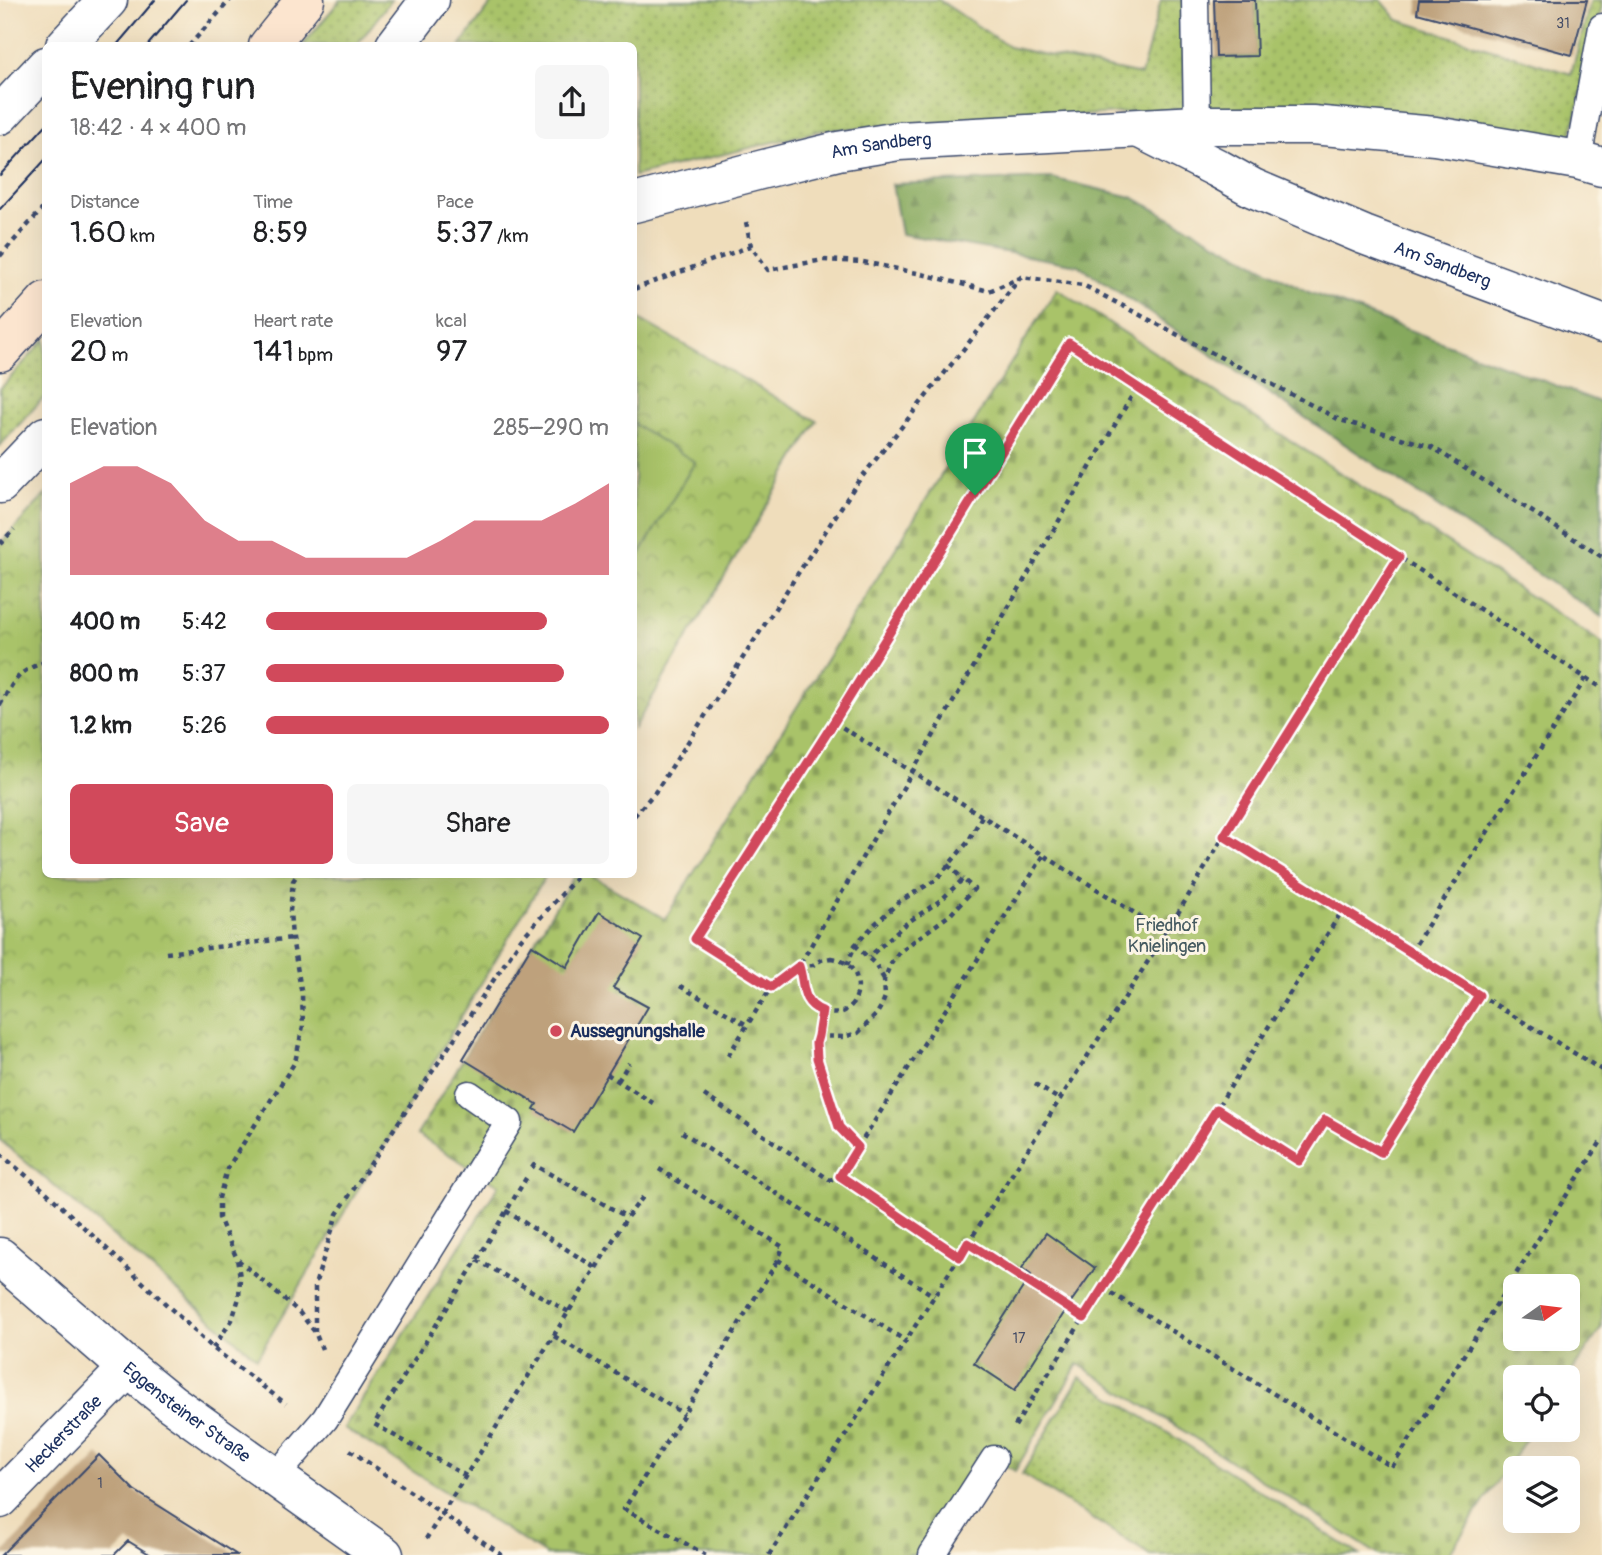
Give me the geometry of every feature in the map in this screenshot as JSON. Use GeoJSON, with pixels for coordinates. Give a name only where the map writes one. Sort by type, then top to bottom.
{"type":"FeatureCollection","features":[{"type":"Feature","properties":{"kind":"main road"},"geometry":{"type":"LineString","coordinates":[[271,42],[305,0]]}},
{"type":"Feature","properties":{"kind":"main road"},"geometry":{"type":"LineString","coordinates":[[0,352],[42,305]]}},
{"type":"Feature","properties":{"kind":"street"},"geometry":{"type":"LineString","coordinates":[[69,42],[108,0]]}},
{"type":"Feature","properties":{"kind":"street"},"geometry":{"type":"LineString","coordinates":[[398,42],[430,0]]}},
{"type":"Feature","properties":{"kind":"street"},"geometry":{"type":"LineString","coordinates":[[0,114],[42,70]]}},
{"type":"Feature","properties":{"kind":"street","name":"Am Sandberg"},"geometry":{"type":"LineString","coordinates":[[637,202],[838,151],[899,141],[1136,127],[1312,125],[1435,136],[1590,164]]}},
{"type":"Feature","properties":{"kind":"street","name":"Am Sandberg"},"geometry":{"type":"LineString","coordinates":[[1136,127],[1253,188],[1364,236],[1602,324]]}},
{"type":"Feature","properties":{"kind":"street"},"geometry":{"type":"LineString","coordinates":[[0,484],[42,440]]}},
{"type":"Feature","properties":{"kind":"street","name":"Eggensteiner Straße"},"geometry":{"type":"LineString","coordinates":[[0,1257],[171,1403],[384,1555]]}},
{"type":"Feature","properties":{"kind":"street","name":"Heckerstraße"},"geometry":{"type":"LineString","coordinates":[[0,1499],[128,1368]]}},
{"type":"Feature","properties":{"kind":"lane"},"geometry":{"type":"LineString","coordinates":[[1195,0],[1198,125]]}},
{"type":"Feature","properties":{"kind":"lane","name":"Am Sandberg"},"geometry":{"type":"LineString","coordinates":[[1590,164],[1602,27]]}},
{"type":"Feature","properties":{"kind":"lane"},"geometry":{"type":"LineString","coordinates":[[275,1477],[321,1423],[509,1122],[469,1094]]}},
{"type":"Feature","properties":{"kind":"lane"},"geometry":{"type":"LineString","coordinates":[[932,1555],[994,1460]]}},
{"type":"Feature","properties":{"kind":"path"},"geometry":{"type":"LineString","coordinates":[[193,42],[230,0]]}},
{"type":"Feature","properties":{"kind":"path"},"geometry":{"type":"LineString","coordinates":[[733,177],[751,246],[768,270],[823,260],[863,262],[989,291],[1021,277],[1083,285],[1340,420],[1432,447],[1602,557]]}},
{"type":"Feature","properties":{"kind":"path"},"geometry":{"type":"LineString","coordinates":[[0,256],[42,209]]}},
{"type":"Feature","properties":{"kind":"path"},"geometry":{"type":"LineString","coordinates":[[637,288],[751,246]]}},
{"type":"Feature","properties":{"kind":"path"},"geometry":{"type":"LineString","coordinates":[[637,813],[656,791],[857,483],[1021,277]]}},
{"type":"Feature","properties":{"kind":"path"},"geometry":{"type":"LineString","coordinates":[[771,987],[695,939],[834,722],[1069,343],[1602,688]]}},
{"type":"Feature","properties":{"kind":"path"},"geometry":{"type":"LineString","coordinates":[[728,1056],[771,987],[799,966],[1137,387]]}},
{"type":"Feature","properties":{"kind":"path"},"geometry":{"type":"LineString","coordinates":[[769,1555],[1167,933],[1224,836],[1399,557]]}},
{"type":"Feature","properties":{"kind":"path"},"geometry":{"type":"LineString","coordinates":[[0,705],[16,678],[42,663]]}},
{"type":"Feature","properties":{"kind":"path"},"geometry":{"type":"LineString","coordinates":[[1410,953],[1586,678]]}},
{"type":"Feature","properties":{"kind":"path"},"geometry":{"type":"LineString","coordinates":[[834,722],[1167,933]]}},
{"type":"Feature","properties":{"kind":"path"},"geometry":{"type":"LineString","coordinates":[[847,965],[855,945],[900,901],[936,880],[968,842],[982,816]]}},
{"type":"Feature","properties":{"kind":"path"},"geometry":{"type":"LineString","coordinates":[[1224,836],[1602,1070]]}},
{"type":"Feature","properties":{"kind":"path"},"geometry":{"type":"LineString","coordinates":[[704,1095],[830,1180],[840,1176],[1044,855]]}},
{"type":"Feature","properties":{"kind":"path"},"geometry":{"type":"LineString","coordinates":[[884,980],[899,952],[951,914],[974,889],[948,865]]}},
{"type":"Feature","properties":{"kind":"path"},"geometry":{"type":"LineString","coordinates":[[213,1348],[232,1320],[239,1298],[237,1259],[219,1218],[219,1198],[227,1169],[295,1062],[303,1026],[302,995],[290,911],[294,878]]}},
{"type":"Feature","properties":{"kind":"path"},"geometry":{"type":"LineString","coordinates":[[315,1332],[314,1285],[337,1214],[521,939],[576,878]]}},
{"type":"Feature","properties":{"kind":"path"},"geometry":{"type":"LineString","coordinates":[[869,957],[904,925],[941,901],[963,879]]}},
{"type":"Feature","properties":{"kind":"path"},"geometry":{"type":"LineString","coordinates":[[994,1460],[1342,911]]}},
{"type":"Feature","properties":{"kind":"path"},"geometry":{"type":"LineString","coordinates":[[166,953],[292,938]]}},
{"type":"Feature","properties":{"kind":"path"},"geometry":{"type":"LineString","coordinates":[[818,1036],[843,1037],[858,1033],[882,1005],[885,997],[884,980],[876,965],[855,945]]}},
{"type":"Feature","properties":{"kind":"path"},"geometry":{"type":"LineString","coordinates":[[831,958],[840,959],[856,974],[858,996],[853,1004],[837,1013],[830,1014],[813,1007],[807,1000],[799,966],[813,965],[831,958]]}},
{"type":"Feature","properties":{"kind":"path"},"geometry":{"type":"LineString","coordinates":[[680,986],[747,1025]]}},
{"type":"Feature","properties":{"kind":"path"},"geometry":{"type":"LineString","coordinates":[[1217,1109],[1299,1161],[1325,1120],[1381,1152],[1479,995]]}},
{"type":"Feature","properties":{"kind":"path"},"geometry":{"type":"LineString","coordinates":[[822,1011],[816,1043],[817,1058],[839,1127],[858,1147]]}},
{"type":"Feature","properties":{"kind":"path"},"geometry":{"type":"LineString","coordinates":[[618,1081],[629,1063]]}},
{"type":"Feature","properties":{"kind":"path"},"geometry":{"type":"LineString","coordinates":[[607,1074],[653,1102]]}},
{"type":"Feature","properties":{"kind":"path"},"geometry":{"type":"LineString","coordinates":[[1035,1084],[1060,1100]]}},
{"type":"Feature","properties":{"kind":"path"},"geometry":{"type":"LineString","coordinates":[[682,1132],[934,1296]]}},
{"type":"Feature","properties":{"kind":"path"},"geometry":{"type":"LineString","coordinates":[[1103,1287],[1392,1467],[1602,1140]]}},
{"type":"Feature","properties":{"kind":"path"},"geometry":{"type":"LineString","coordinates":[[0,1154],[56,1201],[213,1348],[502,1555]]}},
{"type":"Feature","properties":{"kind":"path"},"geometry":{"type":"LineString","coordinates":[[466,1476],[374,1424],[534,1165],[627,1217]]}},
{"type":"Feature","properties":{"kind":"path"},"geometry":{"type":"LineString","coordinates":[[659,1169],[783,1247],[778,1260],[624,1508],[706,1555]]}},
{"type":"Feature","properties":{"kind":"path"},"geometry":{"type":"LineString","coordinates":[[840,1176],[960,1257]]}},
{"type":"Feature","properties":{"kind":"path"},"geometry":{"type":"LineString","coordinates":[[423,1545],[627,1217],[643,1197]]}},
{"type":"Feature","properties":{"kind":"path"},"geometry":{"type":"LineString","coordinates":[[506,1211],[596,1268]]}},
{"type":"Feature","properties":{"kind":"path"},"geometry":{"type":"LineString","coordinates":[[968,1243],[1084,1318]]}},
{"type":"Feature","properties":{"kind":"path"},"geometry":{"type":"LineString","coordinates":[[237,1259],[299,1312],[315,1332],[324,1354],[328,1379],[321,1423]]}},
{"type":"Feature","properties":{"kind":"path"},"geometry":{"type":"LineString","coordinates":[[477,1260],[569,1312]]}},
{"type":"Feature","properties":{"kind":"path"},"geometry":{"type":"LineString","coordinates":[[778,1260],[906,1341]]}},
{"type":"Feature","properties":{"kind":"path"},"geometry":{"type":"LineString","coordinates":[[554,1336],[684,1414]]}},
{"type":"Feature","properties":{"kind":"green space"},"geometry":{"type":"Polygon","coordinates":[[[340,0],[391,0],[359,42],[305,42],[340,0]]]}},
{"type":"Feature","properties":{"kind":"green space"},"geometry":{"type":"Polygon","coordinates":[[[494,0],[939,0],[1009,47],[1141,75],[1161,0],[1184,0],[1185,109],[823,130],[637,175],[637,42],[463,42],[494,0]]]}},
{"type":"Feature","properties":{"kind":"green space"},"geometry":{"type":"Polygon","coordinates":[[[1255,0],[1381,0],[1398,20],[1571,74],[1591,0],[1602,0],[1602,6],[1570,141],[1478,122],[1412,117],[1205,115],[1205,58],[1256,56],[1255,0]]]}},
{"type":"Feature","properties":{"kind":"green space"},"geometry":{"type":"Polygon","coordinates":[[[1051,178],[1132,197],[1306,291],[1602,403],[1602,617],[1078,265],[901,234],[892,184],[1051,178]]]}},
{"type":"Feature","properties":{"kind":"green space","name":"Friedhof Knielingen"},"geometry":{"type":"Polygon","coordinates":[[[1057,289],[1602,643],[1602,1327],[1576,1365],[1503,1365],[1503,1442],[1524,1442],[1515,1456],[1503,1456],[1503,1473],[1448,1555],[1379,1555],[1078,1364],[1015,1471],[981,1451],[915,1555],[546,1555],[344,1428],[499,1185],[417,1135],[573,878],[595,878],[665,919],[1057,289]]]}},
{"type":"Feature","properties":{"kind":"green space"},"geometry":{"type":"Polygon","coordinates":[[[637,318],[817,421],[637,723],[637,318]]]}},
{"type":"Feature","properties":{"kind":"green space"},"geometry":{"type":"Polygon","coordinates":[[[42,342],[42,399],[0,446],[0,389],[42,342]]]}},
{"type":"Feature","properties":{"kind":"green space"},"geometry":{"type":"Polygon","coordinates":[[[637,426],[695,462],[637,559],[637,426]]]}},
{"type":"Feature","properties":{"kind":"green space"},"geometry":{"type":"Polygon","coordinates":[[[42,498],[42,878],[544,878],[257,1358],[0,1140],[0,544],[42,498]]]}},
{"type":"Feature","properties":{"kind":"green space"},"geometry":{"type":"Polygon","coordinates":[[[1080,1377],[1360,1555],[1150,1555],[1022,1474],[1080,1377]]]}},
{"type":"Feature","properties":{"kind":"building"},"geometry":{"type":"Polygon","coordinates":[[[1214,0],[1255,0],[1257,56],[1216,57],[1214,0]]]}},
{"type":"Feature","properties":{"kind":"building"},"geometry":{"type":"Polygon","coordinates":[[[1419,0],[1587,0],[1572,55],[1417,13],[1419,0]]]}},
{"type":"Feature","properties":{"kind":"building","name":"Aussegnungshalle"},"geometry":{"type":"Polygon","coordinates":[[[599,912],[643,939],[613,988],[648,1007],[573,1132],[534,1109],[537,1104],[463,1059],[532,945],[567,967],[599,912]]]}},
{"type":"Feature","properties":{"kind":"building"},"geometry":{"type":"Polygon","coordinates":[[[1046,1233],[1095,1268],[1015,1390],[974,1363],[1031,1275],[1022,1268],[1046,1233]]]}},
{"type":"Feature","properties":{"kind":"building"},"geometry":{"type":"Polygon","coordinates":[[[99,1455],[134,1490],[237,1555],[151,1555],[128,1541],[114,1555],[1,1555],[99,1455]]]}},
{"type":"Feature","properties":{"kind":"tram line"},"geometry":{"type":"LineString","coordinates":[[119,42],[155,0]]}},
{"type":"Feature","properties":{"kind":"tram line"},"geometry":{"type":"LineString","coordinates":[[150,42],[186,0]]}},
{"type":"Feature","properties":{"kind":"tram line"},"geometry":{"type":"LineString","coordinates":[[0,175],[42,129]]}},
{"type":"Feature","properties":{"kind":"tram line"},"geometry":{"type":"LineString","coordinates":[[0,209],[42,163]]}},
{"type":"Feature","properties":{"kind":"place","name":"Aussegnungshalle"},"geometry":{"type":"Point","coordinates":[556,1031]}},
{"type":"Feature","properties":{"kind":"route"},"geometry":{"type":"LineString","coordinates":[[1069,343],[1399,557],[1224,836],[1479,995],[1381,1152],[1325,1120],[1299,1161],[1217,1109],[1084,1318],[968,1243],[960,1257],[840,1176],[858,1147],[839,1127],[817,1058],[816,1043],[822,1011],[807,1000],[799,966],[771,987],[695,939],[975,495],[1069,343]]}}]}
